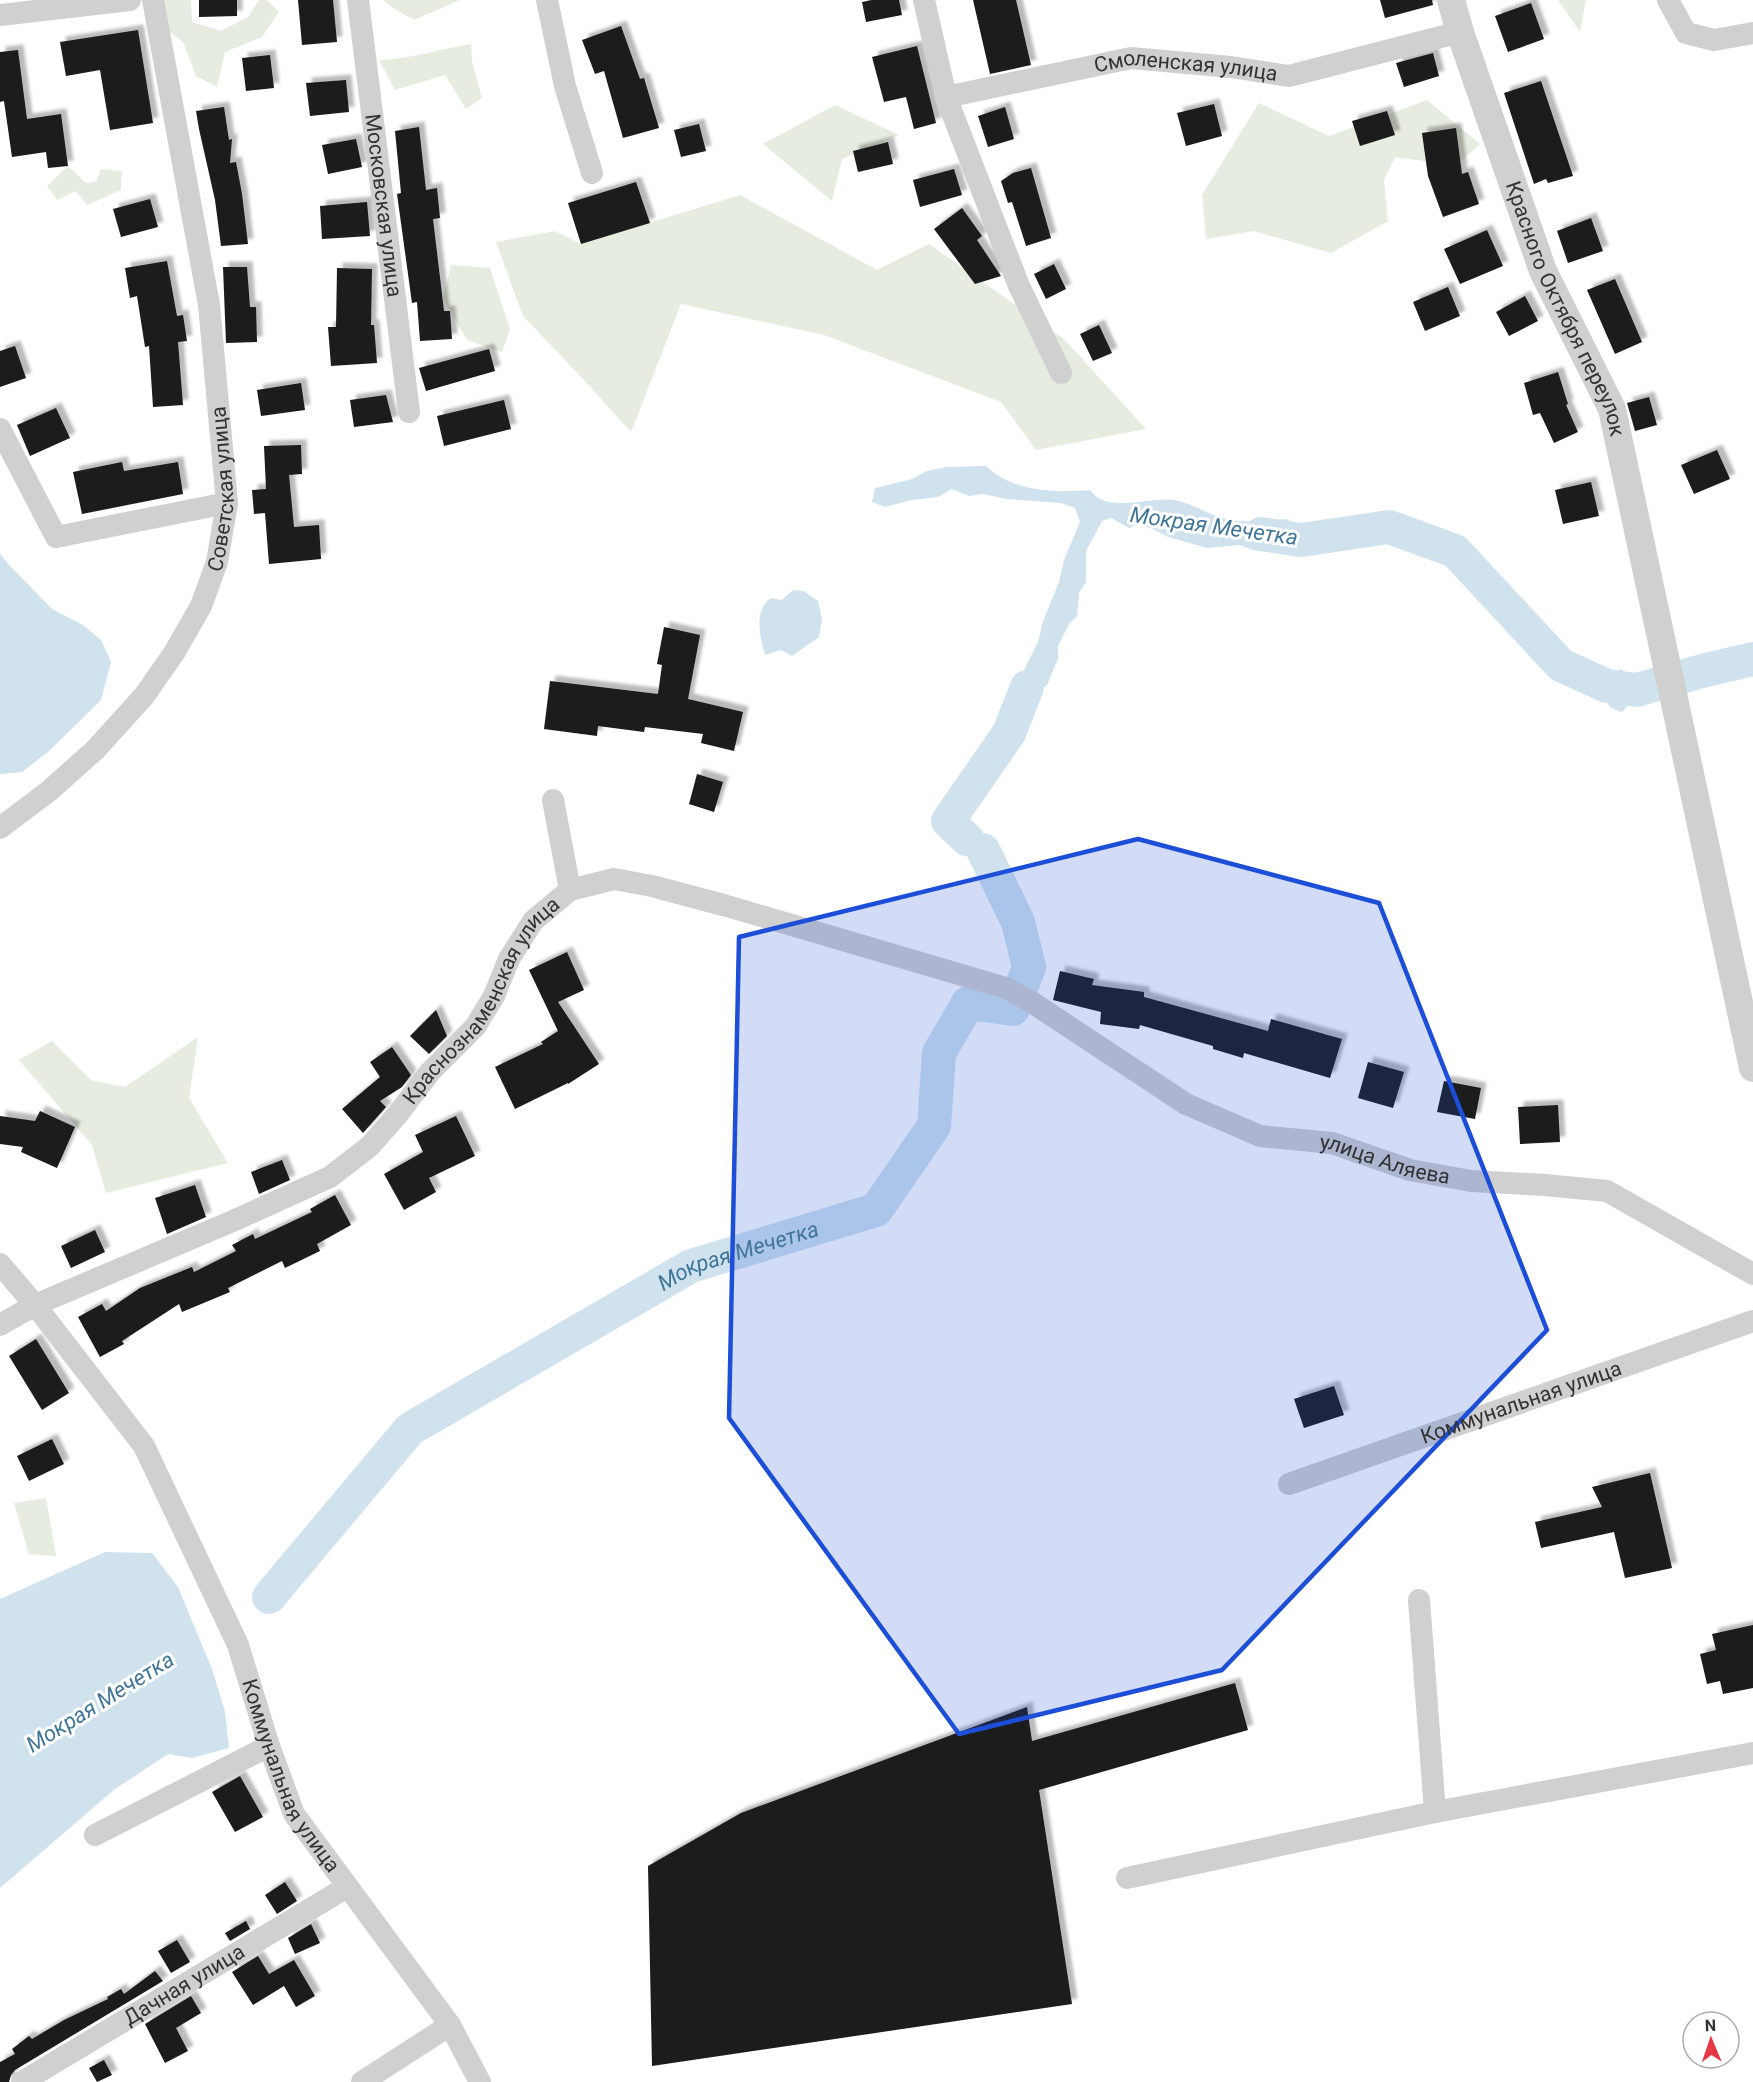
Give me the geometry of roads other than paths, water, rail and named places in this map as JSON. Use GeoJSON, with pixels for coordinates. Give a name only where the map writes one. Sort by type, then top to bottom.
{"type":"FeatureCollection","features":[{"type":"Feature","properties":{"kind":"street"},"geometry":{"type":"LineString","coordinates":[[0,15],[130,0]]}},
{"type":"Feature","properties":{"kind":"street","name":"Советская улица"},"geometry":{"type":"LineString","coordinates":[[0,828],[95,750],[144,696],[174,653],[201,606],[217,562],[227,503],[209,305],[153,0]]}},
{"type":"Feature","properties":{"kind":"street","name":"Московская улица"},"geometry":{"type":"LineString","coordinates":[[358,0],[409,412]]}},
{"type":"Feature","properties":{"kind":"street"},"geometry":{"type":"LineString","coordinates":[[547,0],[565,86],[592,173]]}},
{"type":"Feature","properties":{"kind":"street"},"geometry":{"type":"LineString","coordinates":[[924,0],[946,97],[1019,286],[1061,373]]}},
{"type":"Feature","properties":{"kind":"street","name":"Красного Октября переулок"},"geometry":{"type":"LineString","coordinates":[[1451,0],[1543,271],[1612,409],[1753,1068]]}},
{"type":"Feature","properties":{"kind":"street"},"geometry":{"type":"LineString","coordinates":[[1668,0],[1686,33],[1714,40],[1753,33]]}},
{"type":"Feature","properties":{"kind":"street","name":"Смоленская улица"},"geometry":{"type":"LineString","coordinates":[[946,97],[1131,58],[1231,67],[1289,76],[1460,32]]}},
{"type":"Feature","properties":{"kind":"street"},"geometry":{"type":"LineString","coordinates":[[0,429],[56,537],[227,503]]}},
{"type":"Feature","properties":{"kind":"street"},"geometry":{"type":"LineString","coordinates":[[553,800],[570,890]]}},
{"type":"Feature","properties":{"kind":"street","name":"Краснознаменская улица"},"geometry":{"type":"LineString","coordinates":[[0,1325],[35,1305],[330,1177],[362,1152],[398,1114],[430,1072],[475,1027],[494,996],[509,959],[533,921],[570,890],[614,879],[652,886],[1006,988],[1030,1001]]}},
{"type":"Feature","properties":{"kind":"street","name":"улица Аляева"},"geometry":{"type":"LineString","coordinates":[[1030,1001],[1186,1104],[1260,1136],[1332,1143],[1410,1170],[1471,1181],[1607,1191],[1753,1274]]}},
{"type":"Feature","properties":{"kind":"street","name":"Коммунальная улица"},"geometry":{"type":"LineString","coordinates":[[0,1264],[35,1305],[144,1446],[238,1645],[269,1746],[294,1814],[450,2025],[480,2082]]}},
{"type":"Feature","properties":{"kind":"street","name":"Коммунальная улица"},"geometry":{"type":"LineString","coordinates":[[1289,1484],[1753,1321]]}},
{"type":"Feature","properties":{"kind":"street"},"geometry":{"type":"LineString","coordinates":[[1419,1600],[1435,1812]]}},
{"type":"Feature","properties":{"kind":"street"},"geometry":{"type":"LineString","coordinates":[[95,1835],[269,1746]]}},
{"type":"Feature","properties":{"kind":"street"},"geometry":{"type":"LineString","coordinates":[[1127,1878],[1435,1812],[1753,1753]]}},
{"type":"Feature","properties":{"kind":"street","name":"Дачная улица"},"geometry":{"type":"LineString","coordinates":[[21,2082],[347,1887]]}},
{"type":"Feature","properties":{"kind":"street"},"geometry":{"type":"LineString","coordinates":[[362,2082],[450,2025]]}},
{"type":"Feature","properties":{"kind":"water"},"geometry":{"type":"Polygon","coordinates":[[[986,466],[997,475],[1022,486],[1049,491],[1090,490],[1108,502],[1174,500],[1230,520],[1254,522],[1287,519],[1305,534],[1308,544],[1299,552],[1285,547],[1269,552],[1253,550],[1240,545],[1207,548],[1168,537],[1137,524],[1129,528],[1111,518],[1102,521],[1086,551],[1086,582],[1079,593],[1077,616],[1069,624],[1058,646],[1058,659],[1047,685],[1040,690],[1033,701],[1022,727],[1013,734],[1004,727],[1019,680],[1038,642],[1043,621],[1059,582],[1064,560],[1080,522],[1075,508],[1061,503],[1007,499],[983,494],[969,496],[952,489],[938,497],[912,500],[885,507],[872,502],[875,488],[912,479],[927,471],[947,467],[986,466]]]}},
{"type":"Feature","properties":{"kind":"water"},"geometry":{"type":"Polygon","coordinates":[[[0,554],[52,609],[83,625],[101,640],[111,662],[101,700],[48,752],[22,772],[0,774],[0,554]]]}},
{"type":"Feature","properties":{"kind":"water"},"geometry":{"type":"Polygon","coordinates":[[[793,590],[804,591],[818,601],[822,619],[819,637],[792,656],[781,650],[765,655],[759,624],[762,609],[771,598],[782,600],[793,590]]]}},
{"type":"Feature","properties":{"kind":"water"},"geometry":{"type":"Polygon","coordinates":[[[1621,669],[1629,675],[1646,673],[1651,699],[1630,703],[1622,712],[1611,708],[1592,683],[1602,671],[1612,676],[1621,669]]]}},
{"type":"Feature","properties":{"kind":"water"},"geometry":{"type":"Polygon","coordinates":[[[105,1552],[152,1553],[178,1587],[212,1669],[225,1711],[229,1748],[192,1758],[168,1754],[115,1789],[0,1888],[0,1599],[105,1552]]]}},
{"type":"Feature","properties":{"kind":"waterway","name":"Мокрая Мечетка"},"geometry":{"type":"LineString","coordinates":[[1261,534],[1301,540],[1389,527],[1455,551],[1561,665],[1607,686],[1637,690],[1753,659]]}},
{"type":"Feature","properties":{"kind":"waterway","name":"Мокрая Мечетка"},"geometry":{"type":"LineString","coordinates":[[967,839],[948,821],[1009,733],[1027,687]]}},
{"type":"Feature","properties":{"kind":"waterway","name":"Мокрая Мечетка"},"geometry":{"type":"LineString","coordinates":[[269,1597],[410,1429],[691,1266],[876,1210],[934,1126],[939,1053],[968,1003],[1013,1009],[1029,967],[1018,922],[983,850]]}}]}
